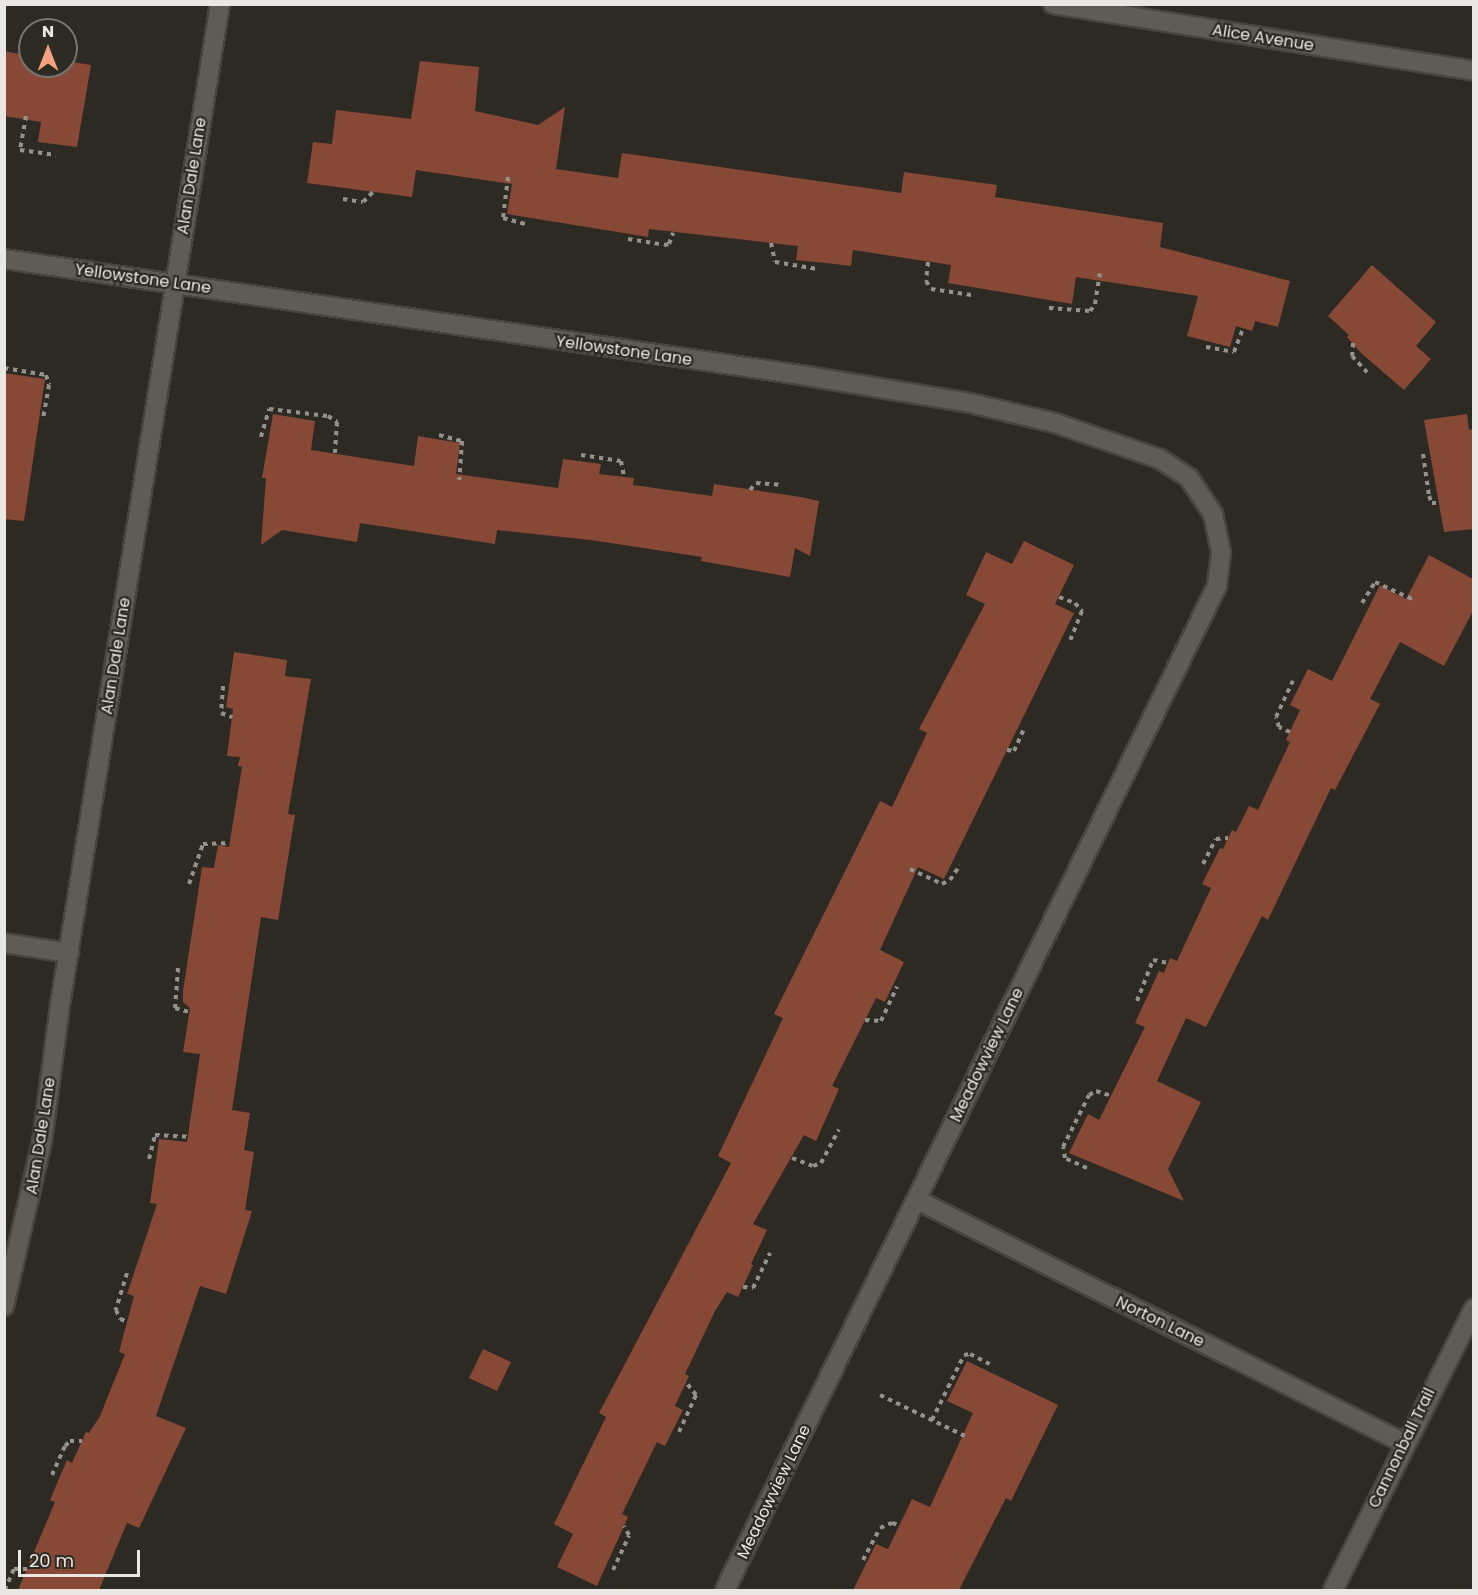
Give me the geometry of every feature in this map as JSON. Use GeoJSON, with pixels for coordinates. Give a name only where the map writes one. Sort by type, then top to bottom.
{"type":"FeatureCollection","features":[{"type":"Feature","properties":{"kind":"street","name":"Alan Dale Lane"},"geometry":{"type":"LineString","coordinates":[[4,1306],[40,1154],[69,953],[220,4]]}},
{"type":"Feature","properties":{"kind":"street","name":"Alice Avenue"},"geometry":{"type":"LineString","coordinates":[[1053,4],[1473,70]]}},
{"type":"Feature","properties":{"kind":"street","name":"Yellowstone Lane"},"geometry":{"type":"LineString","coordinates":[[4,259],[970,404],[1055,423],[1161,459],[1189,478],[1213,514]]}},
{"type":"Feature","properties":{"kind":"street","name":"Meadowview Lane"},"geometry":{"type":"LineString","coordinates":[[725,1590],[1217,586],[1221,553],[1213,514]]}},
{"type":"Feature","properties":{"kind":"street"},"geometry":{"type":"LineString","coordinates":[[4,943],[69,953]]}},
{"type":"Feature","properties":{"kind":"street","name":"Norton Lane"},"geometry":{"type":"LineString","coordinates":[[917,1200],[1404,1443]]}},
{"type":"Feature","properties":{"kind":"street","name":"Cannonball Trail"},"geometry":{"type":"LineString","coordinates":[[1333,1590],[1473,1308]]}},
{"type":"Feature","properties":{"kind":"path"},"geometry":{"type":"LineString","coordinates":[[26,116],[21,150],[56,155]]}},
{"type":"Feature","properties":{"kind":"path"},"geometry":{"type":"LineString","coordinates":[[508,177],[503,218],[526,224]]}},
{"type":"Feature","properties":{"kind":"path"},"geometry":{"type":"LineString","coordinates":[[344,199],[363,202],[374,192]]}},
{"type":"Feature","properties":{"kind":"path"},"geometry":{"type":"LineString","coordinates":[[628,239],[664,246],[669,244],[672,233]]}},
{"type":"Feature","properties":{"kind":"path"},"geometry":{"type":"LineString","coordinates":[[771,243],[775,262],[817,269]]}},
{"type":"Feature","properties":{"kind":"path"},"geometry":{"type":"LineString","coordinates":[[928,262],[926,281],[931,289],[972,295]]}},
{"type":"Feature","properties":{"kind":"path"},"geometry":{"type":"LineString","coordinates":[[1049,308],[1090,311],[1095,304],[1100,273]]}},
{"type":"Feature","properties":{"kind":"path"},"geometry":{"type":"LineString","coordinates":[[1206,347],[1234,352],[1242,328]]}},
{"type":"Feature","properties":{"kind":"path"},"geometry":{"type":"LineString","coordinates":[[1353,343],[1352,356],[1369,374]]}},
{"type":"Feature","properties":{"kind":"path"},"geometry":{"type":"LineString","coordinates":[[4,368],[46,375],[49,385],[43,420]]}},
{"type":"Feature","properties":{"kind":"path"},"geometry":{"type":"LineString","coordinates":[[261,436],[268,409],[328,416],[335,420],[338,428],[335,453]]}},
{"type":"Feature","properties":{"kind":"path"},"geometry":{"type":"LineString","coordinates":[[439,435],[462,441],[459,480]]}},
{"type":"Feature","properties":{"kind":"path"},"geometry":{"type":"LineString","coordinates":[[1423,454],[1429,496],[1432,503],[1440,503]]}},
{"type":"Feature","properties":{"kind":"path"},"geometry":{"type":"LineString","coordinates":[[581,455],[621,461],[624,477]]}},
{"type":"Feature","properties":{"kind":"path"},"geometry":{"type":"LineString","coordinates":[[750,490],[756,483],[783,485]]}},
{"type":"Feature","properties":{"kind":"path"},"geometry":{"type":"LineString","coordinates":[[1362,603],[1375,582],[1414,600]]}},
{"type":"Feature","properties":{"kind":"path"},"geometry":{"type":"LineString","coordinates":[[1059,597],[1076,603],[1082,611],[1070,640]]}},
{"type":"Feature","properties":{"kind":"path"},"geometry":{"type":"LineString","coordinates":[[1290,732],[1279,727],[1276,717],[1293,681]]}},
{"type":"Feature","properties":{"kind":"path"},"geometry":{"type":"LineString","coordinates":[[224,686],[221,713],[232,717]]}},
{"type":"Feature","properties":{"kind":"path"},"geometry":{"type":"LineString","coordinates":[[1007,750],[1014,750],[1024,729]]}},
{"type":"Feature","properties":{"kind":"path"},"geometry":{"type":"LineString","coordinates":[[1203,864],[1216,839],[1228,838]]}},
{"type":"Feature","properties":{"kind":"path"},"geometry":{"type":"LineString","coordinates":[[189,884],[203,844],[230,843]]}},
{"type":"Feature","properties":{"kind":"path"},"geometry":{"type":"LineString","coordinates":[[910,869],[942,884],[950,880],[960,865]]}},
{"type":"Feature","properties":{"kind":"path"},"geometry":{"type":"LineString","coordinates":[[1137,1001],[1153,960],[1168,963]]}},
{"type":"Feature","properties":{"kind":"path"},"geometry":{"type":"LineString","coordinates":[[178,968],[175,1008],[189,1012]]}},
{"type":"Feature","properties":{"kind":"path"},"geometry":{"type":"LineString","coordinates":[[865,1020],[880,1021],[897,987]]}},
{"type":"Feature","properties":{"kind":"path"},"geometry":{"type":"LineString","coordinates":[[1087,1168],[1065,1158],[1063,1147],[1089,1095],[1096,1091],[1111,1096]]}},
{"type":"Feature","properties":{"kind":"path"},"geometry":{"type":"LineString","coordinates":[[792,1158],[813,1166],[821,1163],[839,1129]]}},
{"type":"Feature","properties":{"kind":"path"},"geometry":{"type":"LineString","coordinates":[[149,1159],[155,1135],[188,1137]]}},
{"type":"Feature","properties":{"kind":"path"},"geometry":{"type":"LineString","coordinates":[[743,1287],[753,1288],[770,1254]]}},
{"type":"Feature","properties":{"kind":"path"},"geometry":{"type":"LineString","coordinates":[[127,1273],[116,1310],[120,1319],[129,1322]]}},
{"type":"Feature","properties":{"kind":"path"},"geometry":{"type":"LineString","coordinates":[[932,1420],[964,1355],[970,1354],[990,1364]]}},
{"type":"Feature","properties":{"kind":"path"},"geometry":{"type":"LineString","coordinates":[[679,1432],[696,1395],[686,1382]]}},
{"type":"Feature","properties":{"kind":"path"},"geometry":{"type":"LineString","coordinates":[[880,1395],[965,1436]]}},
{"type":"Feature","properties":{"kind":"path"},"geometry":{"type":"LineString","coordinates":[[52,1475],[64,1446],[70,1440],[82,1440]]}},
{"type":"Feature","properties":{"kind":"path"},"geometry":{"type":"LineString","coordinates":[[863,1560],[880,1528],[892,1523],[899,1525]]}},
{"type":"Feature","properties":{"kind":"path"},"geometry":{"type":"LineString","coordinates":[[613,1570],[629,1535],[624,1526]]}},
{"type":"Feature","properties":{"kind":"path"},"geometry":{"type":"LineString","coordinates":[[5,1590],[14,1569],[30,1569]]}},
{"type":"Feature","properties":{"kind":"building"},"geometry":{"type":"Polygon","coordinates":[[[4,51],[18,54],[18,78],[78,78],[78,63],[91,65],[77,147],[38,142],[41,122],[4,116],[4,51]]]}},
{"type":"Feature","properties":{"kind":"building"},"geometry":{"type":"Polygon","coordinates":[[[420,61],[479,67],[475,111],[538,125],[565,107],[556,169],[618,178],[622,153],[901,193],[904,172],[997,185],[995,197],[1163,223],[1160,247],[1290,281],[1278,327],[1255,321],[1252,331],[1236,326],[1230,347],[1187,336],[1198,296],[1076,277],[1072,304],[948,283],[951,265],[853,250],[851,266],[796,260],[798,246],[649,229],[648,237],[507,214],[512,184],[416,170],[412,197],[307,183],[313,142],[332,144],[336,110],[411,119],[420,61]]]}},
{"type":"Feature","properties":{"kind":"building"},"geometry":{"type":"Polygon","coordinates":[[[1372,265],[1436,322],[1416,346],[1431,359],[1404,390],[1361,353],[1347,337],[1349,335],[1328,316],[1372,265]]]}},
{"type":"Feature","properties":{"kind":"building"},"geometry":{"type":"Polygon","coordinates":[[[4,373],[45,379],[24,521],[4,519],[4,373]]]}},
{"type":"Feature","properties":{"kind":"building"},"geometry":{"type":"Polygon","coordinates":[[[273,414],[315,421],[311,450],[414,466],[418,436],[460,443],[456,474],[558,488],[563,459],[601,464],[599,474],[634,478],[633,485],[712,496],[714,484],[819,501],[810,556],[795,548],[790,577],[701,561],[702,557],[591,540],[497,530],[495,544],[360,523],[357,542],[282,530],[261,545],[266,478],[262,478],[273,414]]]}},
{"type":"Feature","properties":{"kind":"building"},"geometry":{"type":"Polygon","coordinates":[[[1467,414],[1469,430],[1473,429],[1473,529],[1444,532],[1424,420],[1467,414]]]}},
{"type":"Feature","properties":{"kind":"building"},"geometry":{"type":"Polygon","coordinates":[[[1024,541],[1074,565],[1055,604],[1074,613],[944,879],[918,867],[880,950],[904,962],[885,1002],[876,998],[832,1086],[839,1089],[816,1141],[804,1135],[753,1224],[767,1230],[751,1264],[753,1265],[738,1297],[727,1292],[715,1311],[685,1374],[689,1376],[675,1406],[683,1410],[665,1446],[657,1442],[622,1514],[628,1517],[597,1586],[557,1567],[573,1534],[554,1524],[606,1417],[599,1413],[731,1163],[718,1156],[783,1018],[774,1014],[880,801],[892,807],[927,733],[919,729],[985,604],[966,595],[986,552],[1012,564],[1024,541]]]}},
{"type":"Feature","properties":{"kind":"building"},"geometry":{"type":"Polygon","coordinates":[[[1429,555],[1473,579],[1473,611],[1444,666],[1400,642],[1370,699],[1380,704],[1335,790],[1331,788],[1268,920],[1262,916],[1206,1027],[1186,1018],[1157,1081],[1201,1102],[1168,1169],[1184,1201],[1069,1153],[1088,1114],[1099,1120],[1145,1027],[1135,1023],[1159,971],[1164,973],[1170,958],[1177,961],[1211,888],[1202,884],[1220,848],[1223,849],[1232,830],[1236,832],[1249,806],[1258,810],[1290,742],[1286,740],[1300,710],[1290,705],[1308,669],[1332,681],[1380,585],[1406,599],[1429,555]]]}},
{"type":"Feature","properties":{"kind":"building"},"geometry":{"type":"Polygon","coordinates":[[[234,652],[287,660],[285,676],[311,679],[288,814],[295,815],[278,920],[261,917],[232,1110],[250,1113],[244,1150],[254,1152],[245,1210],[252,1211],[226,1294],[200,1286],[156,1416],[186,1428],[139,1528],[127,1523],[99,1590],[18,1590],[55,1502],[50,1500],[67,1460],[72,1463],[86,1432],[89,1433],[100,1416],[125,1354],[119,1352],[134,1296],[127,1294],[157,1204],[150,1203],[159,1139],[187,1142],[200,1054],[183,1052],[190,1008],[183,1002],[183,991],[202,867],[214,868],[218,845],[229,847],[242,767],[238,766],[240,757],[227,756],[233,709],[226,707],[234,652]]]}},
{"type":"Feature","properties":{"kind":"building"},"geometry":{"type":"Polygon","coordinates":[[[483,1349],[511,1362],[497,1391],[469,1378],[483,1349]]]}},
{"type":"Feature","properties":{"kind":"building"},"geometry":{"type":"Polygon","coordinates":[[[967,1361],[1058,1405],[1011,1501],[1006,1498],[959,1590],[853,1590],[876,1544],[888,1549],[912,1499],[930,1507],[973,1413],[947,1401],[967,1361]]]}}]}
